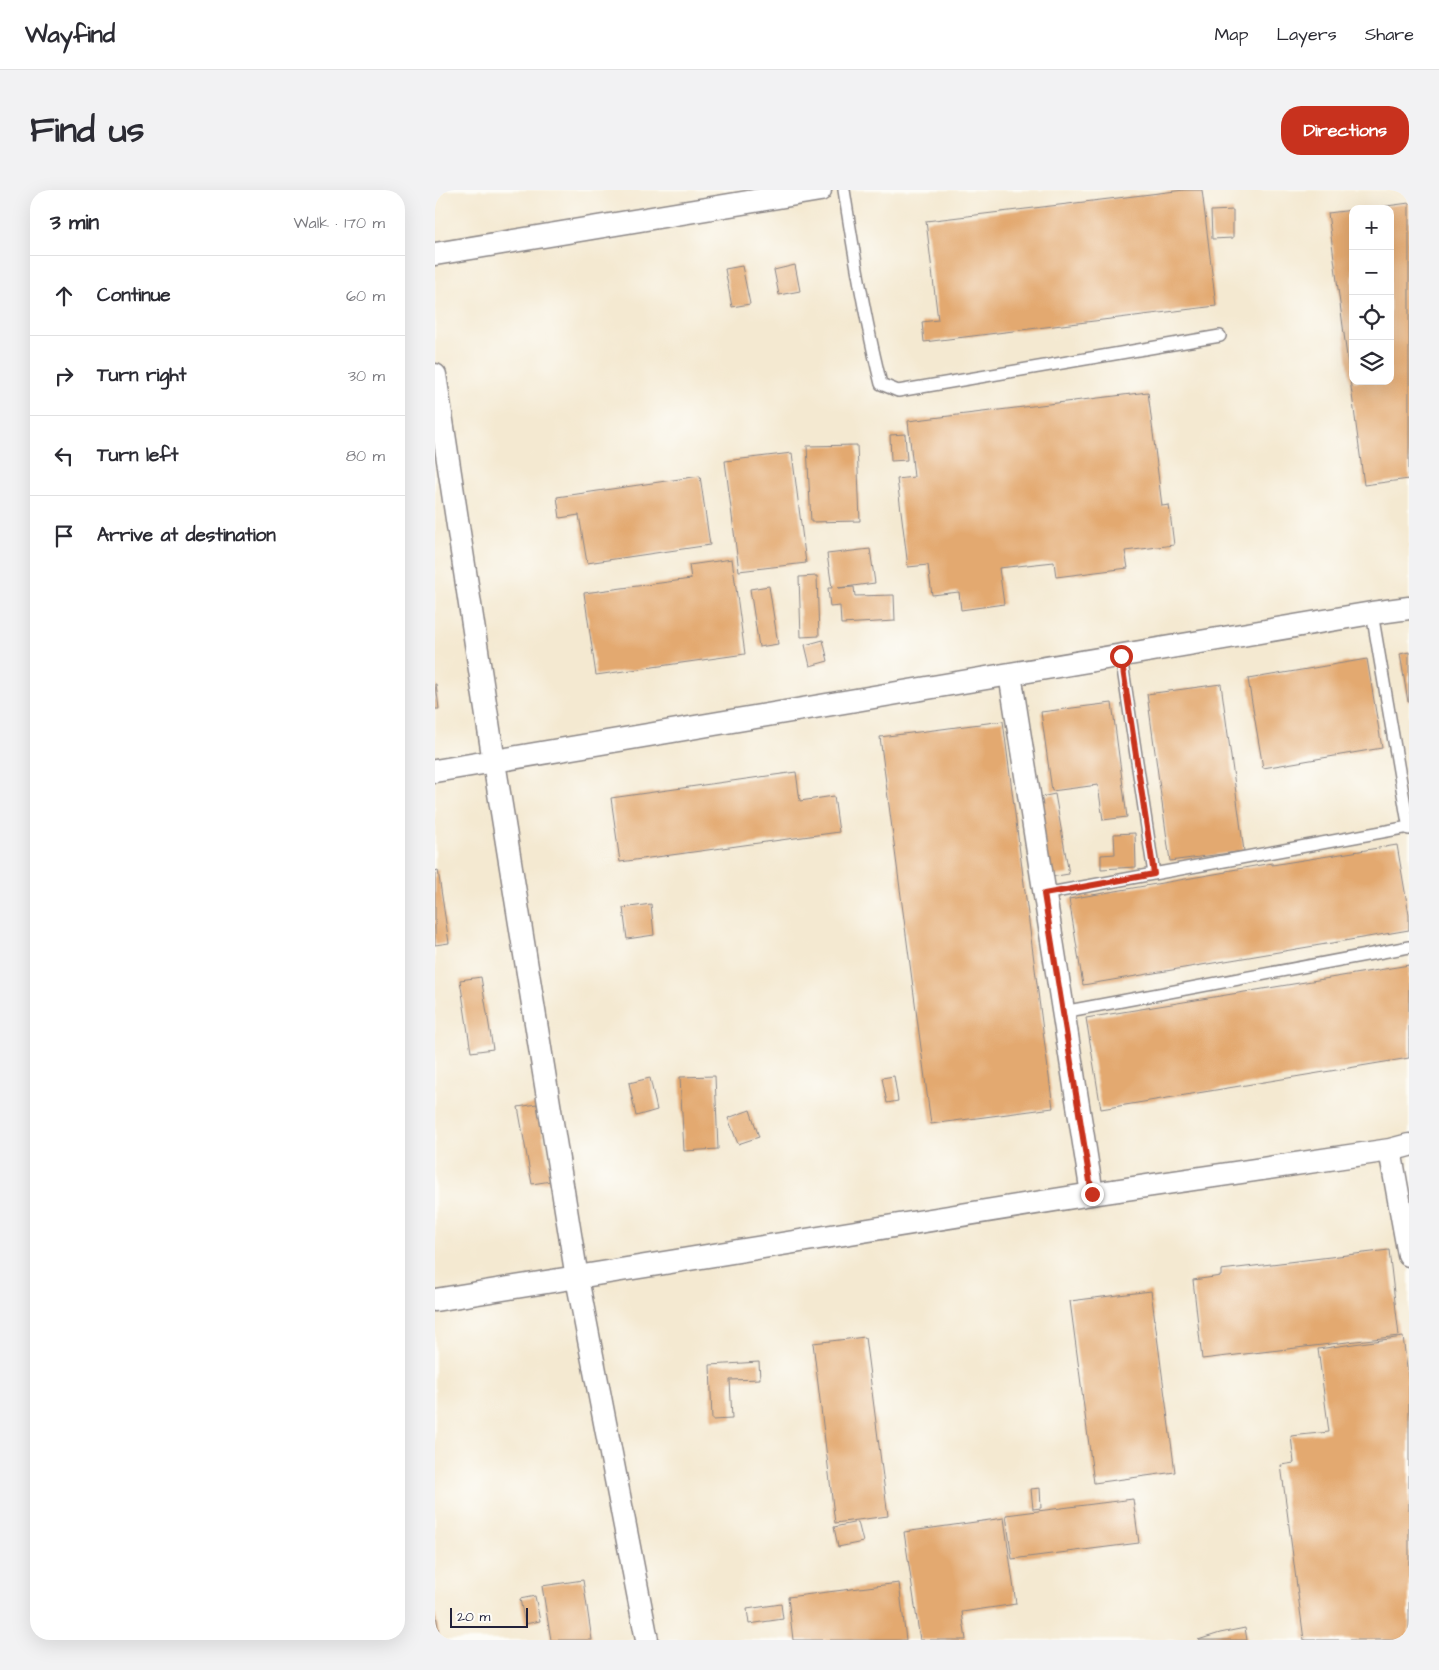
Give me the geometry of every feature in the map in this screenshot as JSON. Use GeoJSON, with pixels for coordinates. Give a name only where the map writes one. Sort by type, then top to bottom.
{"type":"FeatureCollection","features":[{"type":"Feature","properties":{"kind":"street"},"geometry":{"type":"LineString","coordinates":[[435,254],[820,190]]}},
{"type":"Feature","properties":{"kind":"street"},"geometry":{"type":"LineString","coordinates":[[435,376],[494,762],[577,1278],[647,1640]]}},
{"type":"Feature","properties":{"kind":"street"},"geometry":{"type":"LineString","coordinates":[[435,772],[1409,608]]}},
{"type":"Feature","properties":{"kind":"street"},"geometry":{"type":"LineString","coordinates":[[1010,674],[1092,1194]]}},
{"type":"Feature","properties":{"kind":"street"},"geometry":{"type":"LineString","coordinates":[[435,1300],[1092,1194],[1399,1148],[1409,1255]]}},
{"type":"Feature","properties":{"kind":"lane"},"geometry":{"type":"LineString","coordinates":[[844,190],[856,270],[871,346],[881,384],[898,391],[1220,336]]}},
{"type":"Feature","properties":{"kind":"lane"},"geometry":{"type":"LineString","coordinates":[[1044,894],[1409,828],[1371,613]]}},
{"type":"Feature","properties":{"kind":"lane"},"geometry":{"type":"LineString","coordinates":[[1121,656],[1154,874]]}},
{"type":"Feature","properties":{"kind":"lane"},"geometry":{"type":"LineString","coordinates":[[1063,1012],[1409,947]]}},
{"type":"Feature","properties":{"kind":"building"},"geometry":{"type":"Polygon","coordinates":[[[1184,190],[1202,190],[1216,306],[924,342],[922,322],[938,320],[926,221],[1184,190]]]}},
{"type":"Feature","properties":{"kind":"building"},"geometry":{"type":"Polygon","coordinates":[[[1409,203],[1409,479],[1364,485],[1351,385],[1394,385],[1394,205],[1409,203]]]}},
{"type":"Feature","properties":{"kind":"building"},"geometry":{"type":"Polygon","coordinates":[[[1233,210],[1233,238],[1212,239],[1211,211],[1233,210]]]}},
{"type":"Feature","properties":{"kind":"building"},"geometry":{"type":"Polygon","coordinates":[[[1349,210],[1349,372],[1328,213],[1349,210]]]}},
{"type":"Feature","properties":{"kind":"building"},"geometry":{"type":"Polygon","coordinates":[[[795,265],[800,291],[779,295],[774,270],[795,265]]]}},
{"type":"Feature","properties":{"kind":"building"},"geometry":{"type":"Polygon","coordinates":[[[742,266],[750,304],[732,307],[725,269],[742,266]]]}},
{"type":"Feature","properties":{"kind":"building"},"geometry":{"type":"Polygon","coordinates":[[[1148,392],[1162,506],[1169,505],[1174,545],[1125,551],[1128,568],[1056,577],[1054,562],[999,568],[1004,604],[961,610],[959,592],[932,595],[928,565],[908,567],[897,479],[914,477],[908,421],[1148,392]]]}},
{"type":"Feature","properties":{"kind":"building"},"geometry":{"type":"Polygon","coordinates":[[[905,434],[907,460],[891,461],[890,435],[905,434]]]}},
{"type":"Feature","properties":{"kind":"building"},"geometry":{"type":"Polygon","coordinates":[[[857,445],[860,521],[811,522],[807,446],[857,445]]]}},
{"type":"Feature","properties":{"kind":"building"},"geometry":{"type":"Polygon","coordinates":[[[792,453],[806,563],[739,571],[725,461],[792,453]]]}},
{"type":"Feature","properties":{"kind":"building"},"geometry":{"type":"Polygon","coordinates":[[[700,476],[710,545],[587,563],[579,515],[560,518],[557,497],[700,476]]]}},
{"type":"Feature","properties":{"kind":"building"},"geometry":{"type":"Polygon","coordinates":[[[870,549],[875,583],[838,588],[854,587],[855,596],[894,595],[895,621],[841,624],[840,606],[830,607],[828,588],[832,588],[827,554],[870,549]]]}},
{"type":"Feature","properties":{"kind":"building"},"geometry":{"type":"Polygon","coordinates":[[[732,559],[745,654],[596,675],[584,593],[691,579],[689,565],[732,559]]]}},
{"type":"Feature","properties":{"kind":"building"},"geometry":{"type":"Polygon","coordinates":[[[817,576],[819,636],[801,637],[799,577],[817,576]]]}},
{"type":"Feature","properties":{"kind":"building"},"geometry":{"type":"Polygon","coordinates":[[[769,586],[778,644],[759,647],[750,589],[769,586]]]}},
{"type":"Feature","properties":{"kind":"building"},"geometry":{"type":"Polygon","coordinates":[[[823,640],[828,661],[810,666],[805,645],[823,640]]]}},
{"type":"Feature","properties":{"kind":"building"},"geometry":{"type":"Polygon","coordinates":[[[1409,652],[1409,702],[1408,702],[1400,654],[1409,652]]]}},
{"type":"Feature","properties":{"kind":"building"},"geometry":{"type":"Polygon","coordinates":[[[1367,659],[1382,748],[1263,768],[1248,679],[1367,659]]]}},
{"type":"Feature","properties":{"kind":"building"},"geometry":{"type":"Polygon","coordinates":[[[436,684],[439,709],[435,709],[436,684]]]}},
{"type":"Feature","properties":{"kind":"building"},"geometry":{"type":"Polygon","coordinates":[[[1221,684],[1244,851],[1170,861],[1147,694],[1221,684]]]}},
{"type":"Feature","properties":{"kind":"building"},"geometry":{"type":"Polygon","coordinates":[[[1112,703],[1127,817],[1103,820],[1098,785],[1052,791],[1041,712],[1112,703]]]}},
{"type":"Feature","properties":{"kind":"building"},"geometry":{"type":"Polygon","coordinates":[[[1003,721],[1053,1108],[931,1124],[880,737],[1003,721]]]}},
{"type":"Feature","properties":{"kind":"building"},"geometry":{"type":"Polygon","coordinates":[[[796,772],[800,801],[834,796],[839,832],[620,862],[611,798],[796,772]]]}},
{"type":"Feature","properties":{"kind":"building"},"geometry":{"type":"Polygon","coordinates":[[[1055,794],[1069,874],[1050,877],[1036,798],[1055,794]]]}},
{"type":"Feature","properties":{"kind":"building"},"geometry":{"type":"Polygon","coordinates":[[[1135,833],[1136,867],[1101,869],[1101,855],[1115,854],[1114,834],[1135,833]]]}},
{"type":"Feature","properties":{"kind":"building"},"geometry":{"type":"Polygon","coordinates":[[[1397,845],[1409,915],[1409,930],[1083,985],[1069,899],[1272,863],[1272,865],[1397,845]]]}},
{"type":"Feature","properties":{"kind":"building"},"geometry":{"type":"Polygon","coordinates":[[[438,870],[449,943],[435,945],[435,871],[438,870]]]}},
{"type":"Feature","properties":{"kind":"building"},"geometry":{"type":"Polygon","coordinates":[[[651,904],[654,935],[627,939],[623,908],[651,904]]]}},
{"type":"Feature","properties":{"kind":"building"},"geometry":{"type":"Polygon","coordinates":[[[1409,965],[1409,1058],[1101,1109],[1086,1018],[1409,965]]]}},
{"type":"Feature","properties":{"kind":"building"},"geometry":{"type":"Polygon","coordinates":[[[481,977],[493,1049],[471,1052],[460,980],[481,977]]]}},
{"type":"Feature","properties":{"kind":"building"},"geometry":{"type":"Polygon","coordinates":[[[715,1076],[718,1149],[684,1151],[680,1077],[715,1076]]]}},
{"type":"Feature","properties":{"kind":"building"},"geometry":{"type":"Polygon","coordinates":[[[894,1076],[898,1101],[887,1103],[882,1078],[894,1076]]]}},
{"type":"Feature","properties":{"kind":"building"},"geometry":{"type":"Polygon","coordinates":[[[650,1078],[657,1110],[636,1116],[629,1083],[650,1078]]]}},
{"type":"Feature","properties":{"kind":"building"},"geometry":{"type":"Polygon","coordinates":[[[537,1104],[551,1181],[532,1184],[518,1107],[537,1104]]]}},
{"type":"Feature","properties":{"kind":"building"},"geometry":{"type":"Polygon","coordinates":[[[750,1110],[759,1137],[738,1144],[728,1118],[750,1110]]]}},
{"type":"Feature","properties":{"kind":"building"},"geometry":{"type":"Polygon","coordinates":[[[1389,1250],[1399,1336],[1202,1359],[1193,1280],[1221,1276],[1221,1270],[1389,1250]]]}},
{"type":"Feature","properties":{"kind":"building"},"geometry":{"type":"Polygon","coordinates":[[[1151,1291],[1175,1472],[1094,1483],[1070,1301],[1151,1291]]]}},
{"type":"Feature","properties":{"kind":"building"},"geometry":{"type":"Polygon","coordinates":[[[865,1337],[888,1516],[835,1523],[813,1343],[865,1337]]]}},
{"type":"Feature","properties":{"kind":"building"},"geometry":{"type":"Polygon","coordinates":[[[1403,1337],[1409,1384],[1409,1640],[1304,1640],[1281,1465],[1294,1463],[1291,1436],[1329,1432],[1318,1349],[1403,1337]]]}},
{"type":"Feature","properties":{"kind":"building"},"geometry":{"type":"Polygon","coordinates":[[[759,1362],[760,1379],[730,1380],[732,1419],[712,1420],[710,1365],[759,1362]]]}},
{"type":"Feature","properties":{"kind":"building"},"geometry":{"type":"Polygon","coordinates":[[[1040,1488],[1041,1508],[1033,1509],[1031,1489],[1040,1488]]]}},
{"type":"Feature","properties":{"kind":"building"},"geometry":{"type":"Polygon","coordinates":[[[1133,1499],[1139,1543],[1012,1559],[1006,1515],[1133,1499]]]}},
{"type":"Feature","properties":{"kind":"building"},"geometry":{"type":"Polygon","coordinates":[[[1004,1518],[1016,1604],[962,1612],[966,1640],[920,1640],[904,1532],[1004,1518]]]}},
{"type":"Feature","properties":{"kind":"building"},"geometry":{"type":"Polygon","coordinates":[[[858,1522],[863,1542],[838,1547],[834,1527],[858,1522]]]}},
{"type":"Feature","properties":{"kind":"building"},"geometry":{"type":"Polygon","coordinates":[[[583,1580],[592,1640],[551,1640],[542,1586],[583,1580]]]}},
{"type":"Feature","properties":{"kind":"building"},"geometry":{"type":"Polygon","coordinates":[[[899,1583],[906,1640],[793,1640],[788,1597],[899,1583]]]}},
{"type":"Feature","properties":{"kind":"building"},"geometry":{"type":"Polygon","coordinates":[[[535,1596],[540,1621],[525,1624],[520,1599],[535,1596]]]}},
{"type":"Feature","properties":{"kind":"building"},"geometry":{"type":"Polygon","coordinates":[[[781,1604],[783,1619],[749,1624],[747,1609],[781,1604]]]}},
{"type":"Feature","properties":{"kind":"building"},"geometry":{"type":"Polygon","coordinates":[[[436,1614],[440,1640],[435,1640],[436,1614]]]}},
{"type":"Feature","properties":{"kind":"building"},"geometry":{"type":"Polygon","coordinates":[[[1245,1628],[1247,1640],[1198,1640],[1220,1633],[1245,1628]]]}},
{"type":"Feature","properties":{"kind":"route"},"geometry":{"type":"LineString","coordinates":[[1092,1194],[1044,894],[1154,874],[1121,656]]}}]}
